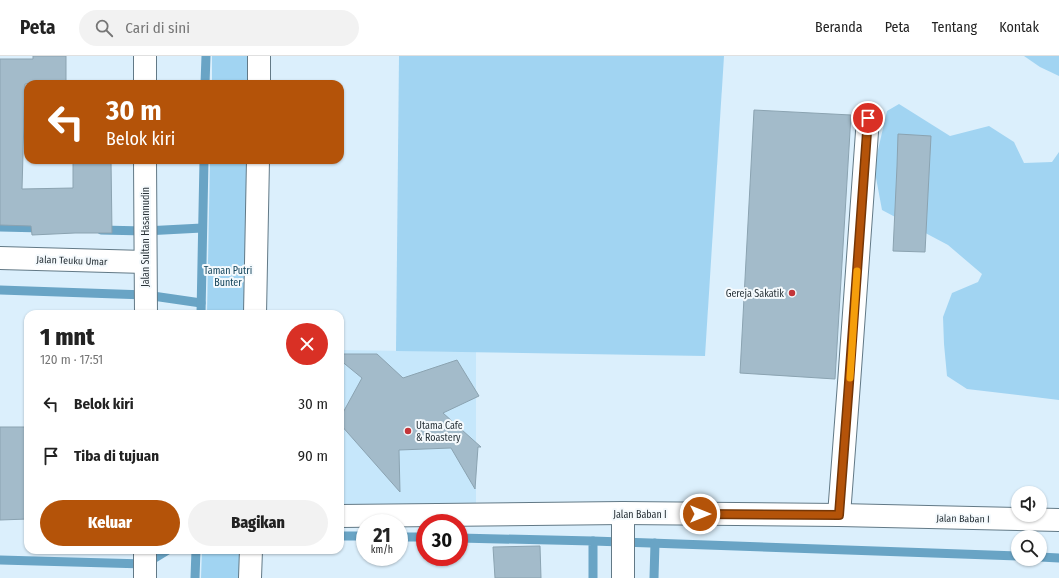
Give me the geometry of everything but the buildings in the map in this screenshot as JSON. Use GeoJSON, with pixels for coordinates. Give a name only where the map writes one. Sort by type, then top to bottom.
{"type":"FeatureCollection","features":[{"type":"Feature","properties":{"kind":"street"},"geometry":{"type":"LineString","coordinates":[[145,56],[145,80]]}},
{"type":"Feature","properties":{"kind":"street"},"geometry":{"type":"LineString","coordinates":[[259,56],[259,80]]}},
{"type":"Feature","properties":{"kind":"street"},"geometry":{"type":"LineString","coordinates":[[839,515],[868,118]]}},
{"type":"Feature","properties":{"kind":"street","name":"Jalan Sultan Hasannudin"},"geometry":{"type":"LineString","coordinates":[[145,164],[146,310]]}},
{"type":"Feature","properties":{"kind":"street"},"geometry":{"type":"LineString","coordinates":[[255,310],[258,164]]}},
{"type":"Feature","properties":{"kind":"street","name":"Jalan Teuku Umar"},"geometry":{"type":"LineString","coordinates":[[0,258],[145,262]]}},
{"type":"Feature","properties":{"kind":"street"},"geometry":{"type":"LineString","coordinates":[[623,514],[623,578]]}},
{"type":"Feature","properties":{"kind":"street","name":"Jalan Baban I"},"geometry":{"type":"LineString","coordinates":[[344,516],[623,514],[839,515],[1059,520]]}},
{"type":"Feature","properties":{"kind":"street"},"geometry":{"type":"LineString","coordinates":[[145,554],[145,578]]}},
{"type":"Feature","properties":{"kind":"street"},"geometry":{"type":"LineString","coordinates":[[250,578],[251,554]]}},
{"type":"Feature","properties":{"kind":"shaded area","name":"Utama Cafe & Roastery"},"geometry":{"type":"Polygon","coordinates":[[[344,350],[476,352],[476,510],[344,511],[344,350]]]}},
{"type":"Feature","properties":{"kind":"green space"},"geometry":{"type":"Polygon","coordinates":[[[212,56],[253,56],[252,80],[212,80],[212,56]]]}},
{"type":"Feature","properties":{"kind":"green space"},"geometry":{"type":"Polygon","coordinates":[[[399,56],[724,56],[705,356],[396,351],[399,56]]]}},
{"type":"Feature","properties":{"kind":"green space"},"geometry":{"type":"Polygon","coordinates":[[[1024,56],[1059,56],[1059,76],[1040,67],[1024,56]]]}},
{"type":"Feature","properties":{"kind":"green space"},"geometry":{"type":"Polygon","coordinates":[[[899,104],[950,136],[989,126],[1014,142],[1024,163],[1052,162],[1059,152],[1059,400],[967,389],[947,376],[943,317],[952,293],[978,282],[982,274],[948,245],[882,210],[874,167],[887,111],[899,104]]]}},
{"type":"Feature","properties":{"kind":"green space","name":"Taman Putri Bunter"},"geometry":{"type":"Polygon","coordinates":[[[210,164],[251,164],[249,310],[207,310],[210,164]]]}},
{"type":"Feature","properties":{"kind":"green space"},"geometry":{"type":"Polygon","coordinates":[[[202,554],[244,554],[244,578],[201,578],[202,554]]]}},
{"type":"Feature","properties":{"kind":"waterway"},"geometry":{"type":"LineString","coordinates":[[205,80],[206,56]]}},
{"type":"Feature","properties":{"kind":"waterway"},"geometry":{"type":"LineString","coordinates":[[201,310],[204,164]]}},
{"type":"Feature","properties":{"kind":"waterway"},"geometry":{"type":"LineString","coordinates":[[0,227],[43,228]]}},
{"type":"Feature","properties":{"kind":"waterway"},"geometry":{"type":"LineString","coordinates":[[101,230],[145,231],[202,228]]}},
{"type":"Feature","properties":{"kind":"waterway"},"geometry":{"type":"LineString","coordinates":[[0,290],[146,295],[201,303]]}},
{"type":"Feature","properties":{"kind":"waterway"},"geometry":{"type":"LineString","coordinates":[[344,536],[356,536]]}},
{"type":"Feature","properties":{"kind":"waterway"},"geometry":{"type":"LineString","coordinates":[[408,537],[416,537]]}},
{"type":"Feature","properties":{"kind":"waterway"},"geometry":{"type":"LineString","coordinates":[[468,538],[593,541],[593,578]]}},
{"type":"Feature","properties":{"kind":"waterway"},"geometry":{"type":"LineString","coordinates":[[593,541],[1011,556]]}},
{"type":"Feature","properties":{"kind":"waterway"},"geometry":{"type":"LineString","coordinates":[[654,578],[655,543]]}},
{"type":"Feature","properties":{"kind":"waterway"},"geometry":{"type":"LineString","coordinates":[[0,560],[145,564],[161,554]]}},
{"type":"Feature","properties":{"kind":"waterway"},"geometry":{"type":"LineString","coordinates":[[195,578],[196,554]]}},
{"type":"Feature","properties":{"kind":"waterway"},"geometry":{"type":"LineString","coordinates":[[1047,557],[1059,558]]}},
{"type":"Feature","properties":{"kind":"slow traffic"},"geometry":{"type":"LineString","coordinates":[[850,378],[857,271]]}},
{"type":"Feature","properties":{"kind":"place","name":"Gereja Sakatik"},"geometry":{"type":"Point","coordinates":[792,293]}},
{"type":"Feature","properties":{"kind":"place","name":"Utama Cafe & Roastery"},"geometry":{"type":"Point","coordinates":[408,431]}},
{"type":"Feature","properties":{"kind":"route"},"geometry":{"type":"LineString","coordinates":[[700,514],[839,515],[868,118]]}}]}
